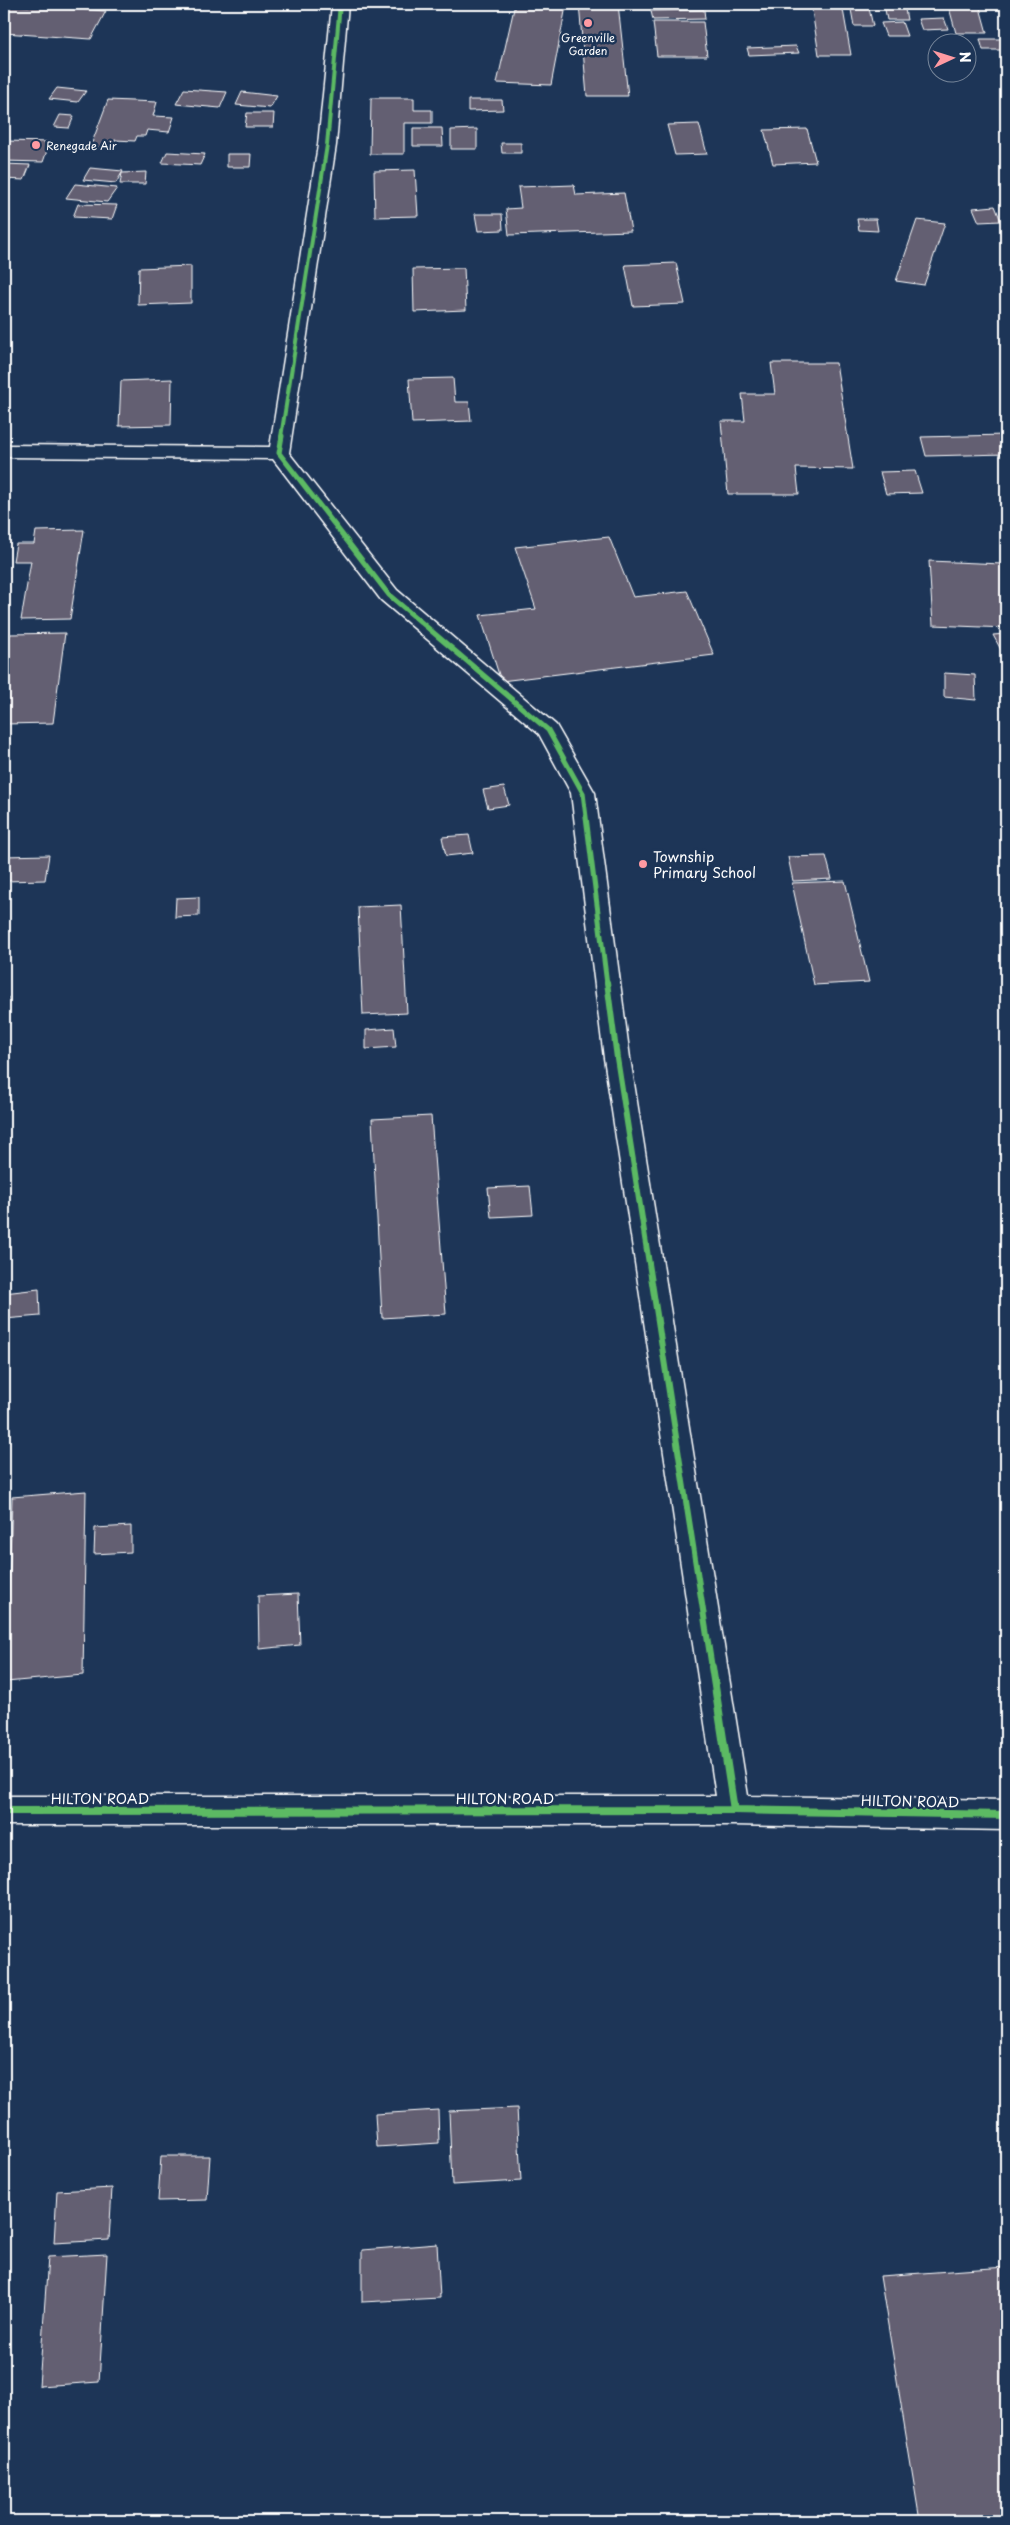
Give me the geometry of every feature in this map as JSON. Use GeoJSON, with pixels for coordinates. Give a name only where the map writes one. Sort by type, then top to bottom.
{"type":"FeatureCollection","features":[{"type":"Feature","properties":{"kind":"street"},"geometry":{"type":"LineString","coordinates":[[340,4],[327,145],[279,453],[389,595],[548,730],[583,793],[617,1058],[734,1810]]}},
{"type":"Feature","properties":{"kind":"street"},"geometry":{"type":"LineString","coordinates":[[4,450],[279,453]]}},
{"type":"Feature","properties":{"kind":"street","name":"HILTON ROAD"},"geometry":{"type":"LineString","coordinates":[[4,1811],[734,1810],[1006,1815]]}},
{"type":"Feature","properties":{"kind":"building"},"geometry":{"type":"Polygon","coordinates":[[[515,4],[566,6],[551,85],[497,83],[515,4]]]}},
{"type":"Feature","properties":{"kind":"building"},"geometry":{"type":"Polygon","coordinates":[[[579,4],[618,4],[628,96],[587,96],[579,4]]]}},
{"type":"Feature","properties":{"kind":"building"},"geometry":{"type":"Polygon","coordinates":[[[811,4],[842,4],[851,55],[819,55],[811,4]]]}},
{"type":"Feature","properties":{"kind":"building"},"geometry":{"type":"Polygon","coordinates":[[[850,4],[868,4],[873,26],[854,26],[850,4]]]}},
{"type":"Feature","properties":{"kind":"building"},"geometry":{"type":"Polygon","coordinates":[[[884,4],[904,4],[907,20],[887,20],[884,4]]]}},
{"type":"Feature","properties":{"kind":"building"},"geometry":{"type":"Polygon","coordinates":[[[948,4],[979,4],[987,33],[956,32],[948,4]]]}},
{"type":"Feature","properties":{"kind":"building"},"geometry":{"type":"Polygon","coordinates":[[[12,5],[106,11],[91,39],[4,33],[4,18],[12,5]]]}},
{"type":"Feature","properties":{"kind":"building"},"geometry":{"type":"Polygon","coordinates":[[[704,10],[705,19],[653,20],[651,11],[704,10]]]}},
{"type":"Feature","properties":{"kind":"building"},"geometry":{"type":"Polygon","coordinates":[[[944,18],[948,29],[922,30],[918,19],[944,18]]]}},
{"type":"Feature","properties":{"kind":"building"},"geometry":{"type":"Polygon","coordinates":[[[653,22],[703,22],[707,56],[657,56],[653,22]]]}},
{"type":"Feature","properties":{"kind":"building"},"geometry":{"type":"Polygon","coordinates":[[[902,22],[907,36],[886,36],[881,23],[902,22]]]}},
{"type":"Feature","properties":{"kind":"building"},"geometry":{"type":"Polygon","coordinates":[[[980,39],[1004,39],[1006,50],[983,50],[980,39]]]}},
{"type":"Feature","properties":{"kind":"building"},"geometry":{"type":"Polygon","coordinates":[[[796,46],[799,53],[749,55],[747,48],[796,46]]]}},
{"type":"Feature","properties":{"kind":"building"},"geometry":{"type":"Polygon","coordinates":[[[57,88],[86,91],[78,102],[49,99],[57,88]]]}},
{"type":"Feature","properties":{"kind":"building"},"geometry":{"type":"Polygon","coordinates":[[[184,89],[227,92],[220,108],[176,104],[184,89]]]}},
{"type":"Feature","properties":{"kind":"building"},"geometry":{"type":"Polygon","coordinates":[[[242,92],[277,96],[270,108],[236,105],[242,92]]]}},
{"type":"Feature","properties":{"kind":"building"},"geometry":{"type":"Polygon","coordinates":[[[371,98],[414,98],[414,110],[432,110],[432,123],[404,123],[404,154],[370,154],[371,98]]]}},
{"type":"Feature","properties":{"kind":"building"},"geometry":{"type":"Polygon","coordinates":[[[108,100],[157,102],[153,116],[174,117],[169,132],[147,130],[145,136],[137,136],[135,141],[115,140],[112,148],[90,148],[108,100]]]}},
{"type":"Feature","properties":{"kind":"building"},"geometry":{"type":"Polygon","coordinates":[[[468,100],[502,100],[503,110],[468,111],[468,100]]]}},
{"type":"Feature","properties":{"kind":"building"},"geometry":{"type":"Polygon","coordinates":[[[247,113],[274,113],[273,127],[245,127],[247,113]]]}},
{"type":"Feature","properties":{"kind":"building"},"geometry":{"type":"Polygon","coordinates":[[[60,115],[74,116],[69,128],[54,127],[60,115]]]}},
{"type":"Feature","properties":{"kind":"building"},"geometry":{"type":"Polygon","coordinates":[[[699,124],[707,154],[675,155],[667,125],[699,124]]]}},
{"type":"Feature","properties":{"kind":"building"},"geometry":{"type":"Polygon","coordinates":[[[413,128],[442,128],[443,146],[413,146],[413,128]]]}},
{"type":"Feature","properties":{"kind":"building"},"geometry":{"type":"Polygon","coordinates":[[[477,129],[477,149],[451,149],[451,130],[477,129]]]}},
{"type":"Feature","properties":{"kind":"building"},"geometry":{"type":"Polygon","coordinates":[[[807,129],[816,162],[773,164],[764,130],[807,129]]]}},
{"type":"Feature","properties":{"kind":"building"},"geometry":{"type":"Polygon","coordinates":[[[4,141],[50,142],[43,162],[4,161],[4,141]]]}},
{"type":"Feature","properties":{"kind":"building"},"geometry":{"type":"Polygon","coordinates":[[[501,143],[521,143],[521,153],[502,153],[501,143]]]}},
{"type":"Feature","properties":{"kind":"building"},"geometry":{"type":"Polygon","coordinates":[[[167,152],[205,154],[200,165],[162,163],[167,152]]]}},
{"type":"Feature","properties":{"kind":"building"},"geometry":{"type":"Polygon","coordinates":[[[227,154],[251,154],[250,167],[227,167],[227,154]]]}},
{"type":"Feature","properties":{"kind":"building"},"geometry":{"type":"Polygon","coordinates":[[[4,164],[30,165],[24,180],[4,179],[4,164]]]}},
{"type":"Feature","properties":{"kind":"building"},"geometry":{"type":"Polygon","coordinates":[[[90,168],[123,171],[116,183],[83,180],[90,168]]]}},
{"type":"Feature","properties":{"kind":"building"},"geometry":{"type":"Polygon","coordinates":[[[415,170],[418,216],[375,217],[374,171],[415,170]]]}},
{"type":"Feature","properties":{"kind":"building"},"geometry":{"type":"Polygon","coordinates":[[[146,172],[145,184],[120,184],[122,173],[146,172]]]}},
{"type":"Feature","properties":{"kind":"building"},"geometry":{"type":"Polygon","coordinates":[[[75,184],[117,188],[107,202],[66,198],[75,184]]]}},
{"type":"Feature","properties":{"kind":"building"},"geometry":{"type":"Polygon","coordinates":[[[574,185],[576,195],[624,193],[631,231],[509,235],[506,209],[521,208],[518,187],[574,185]]]}},
{"type":"Feature","properties":{"kind":"building"},"geometry":{"type":"Polygon","coordinates":[[[78,204],[117,205],[112,219],[73,217],[78,204]]]}},
{"type":"Feature","properties":{"kind":"building"},"geometry":{"type":"Polygon","coordinates":[[[995,206],[1001,221],[979,222],[973,208],[995,206]]]}},
{"type":"Feature","properties":{"kind":"building"},"geometry":{"type":"Polygon","coordinates":[[[475,214],[502,214],[503,230],[478,231],[475,214]]]}},
{"type":"Feature","properties":{"kind":"building"},"geometry":{"type":"Polygon","coordinates":[[[857,219],[876,219],[878,231],[859,230],[857,219]]]}},
{"type":"Feature","properties":{"kind":"building"},"geometry":{"type":"Polygon","coordinates":[[[917,220],[945,223],[924,285],[896,281],[917,220]]]}},
{"type":"Feature","properties":{"kind":"building"},"geometry":{"type":"Polygon","coordinates":[[[676,263],[685,304],[633,306],[625,265],[676,263]]]}},
{"type":"Feature","properties":{"kind":"building"},"geometry":{"type":"Polygon","coordinates":[[[191,266],[191,303],[138,305],[139,268],[191,266]]]}},
{"type":"Feature","properties":{"kind":"building"},"geometry":{"type":"Polygon","coordinates":[[[464,268],[466,310],[414,312],[413,269],[464,268]]]}},
{"type":"Feature","properties":{"kind":"building"},"geometry":{"type":"Polygon","coordinates":[[[771,363],[836,363],[853,469],[796,468],[799,494],[728,494],[721,421],[745,421],[742,394],[775,394],[771,363]]]}},
{"type":"Feature","properties":{"kind":"building"},"geometry":{"type":"Polygon","coordinates":[[[453,378],[455,402],[469,402],[471,421],[412,423],[409,379],[453,378]]]}},
{"type":"Feature","properties":{"kind":"building"},"geometry":{"type":"Polygon","coordinates":[[[172,379],[171,425],[119,426],[121,381],[172,379]]]}},
{"type":"Feature","properties":{"kind":"building"},"geometry":{"type":"Polygon","coordinates":[[[1006,435],[1006,454],[926,456],[921,437],[1006,435]]]}},
{"type":"Feature","properties":{"kind":"building"},"geometry":{"type":"Polygon","coordinates":[[[915,471],[922,493],[886,494],[880,472],[915,471]]]}},
{"type":"Feature","properties":{"kind":"building"},"geometry":{"type":"Polygon","coordinates":[[[84,530],[70,619],[21,620],[31,561],[13,561],[16,544],[34,544],[36,531],[84,530]]]}},
{"type":"Feature","properties":{"kind":"building"},"geometry":{"type":"Polygon","coordinates":[[[609,537],[633,597],[687,591],[714,655],[501,681],[480,615],[536,609],[515,547],[609,537]]]}},
{"type":"Feature","properties":{"kind":"building"},"geometry":{"type":"Polygon","coordinates":[[[929,561],[1002,564],[1006,628],[933,625],[929,561]]]}},
{"type":"Feature","properties":{"kind":"building"},"geometry":{"type":"Polygon","coordinates":[[[65,633],[53,723],[4,724],[4,655],[7,655],[10,634],[65,633]]]}},
{"type":"Feature","properties":{"kind":"building"},"geometry":{"type":"Polygon","coordinates":[[[1006,634],[1006,659],[993,635],[1006,634]]]}},
{"type":"Feature","properties":{"kind":"building"},"geometry":{"type":"Polygon","coordinates":[[[944,673],[975,675],[976,700],[944,697],[944,673]]]}},
{"type":"Feature","properties":{"kind":"building"},"geometry":{"type":"Polygon","coordinates":[[[504,787],[509,805],[488,808],[483,790],[504,787]]]}},
{"type":"Feature","properties":{"kind":"building"},"geometry":{"type":"Polygon","coordinates":[[[469,835],[473,853],[446,856],[442,837],[469,835]]]}},
{"type":"Feature","properties":{"kind":"building"},"geometry":{"type":"Polygon","coordinates":[[[49,855],[45,880],[4,881],[4,856],[49,855]]]}},
{"type":"Feature","properties":{"kind":"building"},"geometry":{"type":"Polygon","coordinates":[[[826,856],[832,879],[793,881],[788,857],[826,856]]]}},
{"type":"Feature","properties":{"kind":"building"},"geometry":{"type":"Polygon","coordinates":[[[845,881],[869,982],[814,985],[792,883],[845,881]]]}},
{"type":"Feature","properties":{"kind":"building"},"geometry":{"type":"Polygon","coordinates":[[[199,897],[199,916],[175,917],[176,898],[199,897]]]}},
{"type":"Feature","properties":{"kind":"building"},"geometry":{"type":"Polygon","coordinates":[[[401,905],[407,1013],[363,1015],[358,907],[401,905]]]}},
{"type":"Feature","properties":{"kind":"building"},"geometry":{"type":"Polygon","coordinates":[[[8,997],[7,1022],[4,1022],[4,998],[8,997]]]}},
{"type":"Feature","properties":{"kind":"building"},"geometry":{"type":"Polygon","coordinates":[[[394,1028],[396,1047],[366,1049],[366,1030],[394,1028]]]}},
{"type":"Feature","properties":{"kind":"building"},"geometry":{"type":"Polygon","coordinates":[[[431,1116],[446,1314],[382,1318],[372,1119],[431,1116]]]}},
{"type":"Feature","properties":{"kind":"building"},"geometry":{"type":"Polygon","coordinates":[[[530,1186],[533,1215],[491,1217],[488,1188],[530,1186]]]}},
{"type":"Feature","properties":{"kind":"building"},"geometry":{"type":"Polygon","coordinates":[[[39,1289],[40,1316],[4,1319],[4,1293],[39,1289]]]}},
{"type":"Feature","properties":{"kind":"building"},"geometry":{"type":"Polygon","coordinates":[[[86,1491],[83,1675],[6,1682],[12,1497],[86,1491]]]}},
{"type":"Feature","properties":{"kind":"building"},"geometry":{"type":"Polygon","coordinates":[[[131,1526],[131,1552],[94,1554],[95,1528],[131,1526]]]}},
{"type":"Feature","properties":{"kind":"building"},"geometry":{"type":"Polygon","coordinates":[[[298,1594],[300,1645],[259,1649],[258,1596],[298,1594]]]}},
{"type":"Feature","properties":{"kind":"building"},"geometry":{"type":"Polygon","coordinates":[[[517,2108],[521,2181],[452,2185],[449,2111],[517,2108]]]}},
{"type":"Feature","properties":{"kind":"building"},"geometry":{"type":"Polygon","coordinates":[[[438,2110],[439,2143],[377,2147],[375,2114],[438,2110]]]}},
{"type":"Feature","properties":{"kind":"building"},"geometry":{"type":"Polygon","coordinates":[[[161,2156],[210,2156],[207,2200],[158,2201],[161,2156]]]}},
{"type":"Feature","properties":{"kind":"building"},"geometry":{"type":"Polygon","coordinates":[[[112,2188],[109,2240],[54,2243],[57,2191],[112,2188]]]}},
{"type":"Feature","properties":{"kind":"building"},"geometry":{"type":"Polygon","coordinates":[[[437,2244],[440,2298],[362,2302],[362,2250],[437,2244]]]}},
{"type":"Feature","properties":{"kind":"building"},"geometry":{"type":"Polygon","coordinates":[[[107,2254],[99,2382],[39,2386],[48,2257],[107,2254]]]}},
{"type":"Feature","properties":{"kind":"building"},"geometry":{"type":"Polygon","coordinates":[[[1006,2267],[1006,2521],[920,2521],[880,2276],[1006,2267]]]}},
{"type":"Feature","properties":{"kind":"cycle path"},"geometry":{"type":"LineString","coordinates":[[340,4],[327,145],[279,453],[389,595],[548,730],[583,793],[617,1058],[734,1810]]}},
{"type":"Feature","properties":{"kind":"cycle path"},"geometry":{"type":"LineString","coordinates":[[4,1811],[734,1810],[1006,1815]]}},
{"type":"Feature","properties":{"kind":"place","name":"Greenville Garden"},"geometry":{"type":"Point","coordinates":[588,23]}},
{"type":"Feature","properties":{"kind":"place","name":"Renegade Air"},"geometry":{"type":"Point","coordinates":[36,145]}},
{"type":"Feature","properties":{"kind":"place","name":"Township Primary School"},"geometry":{"type":"Point","coordinates":[643,864]}}]}
